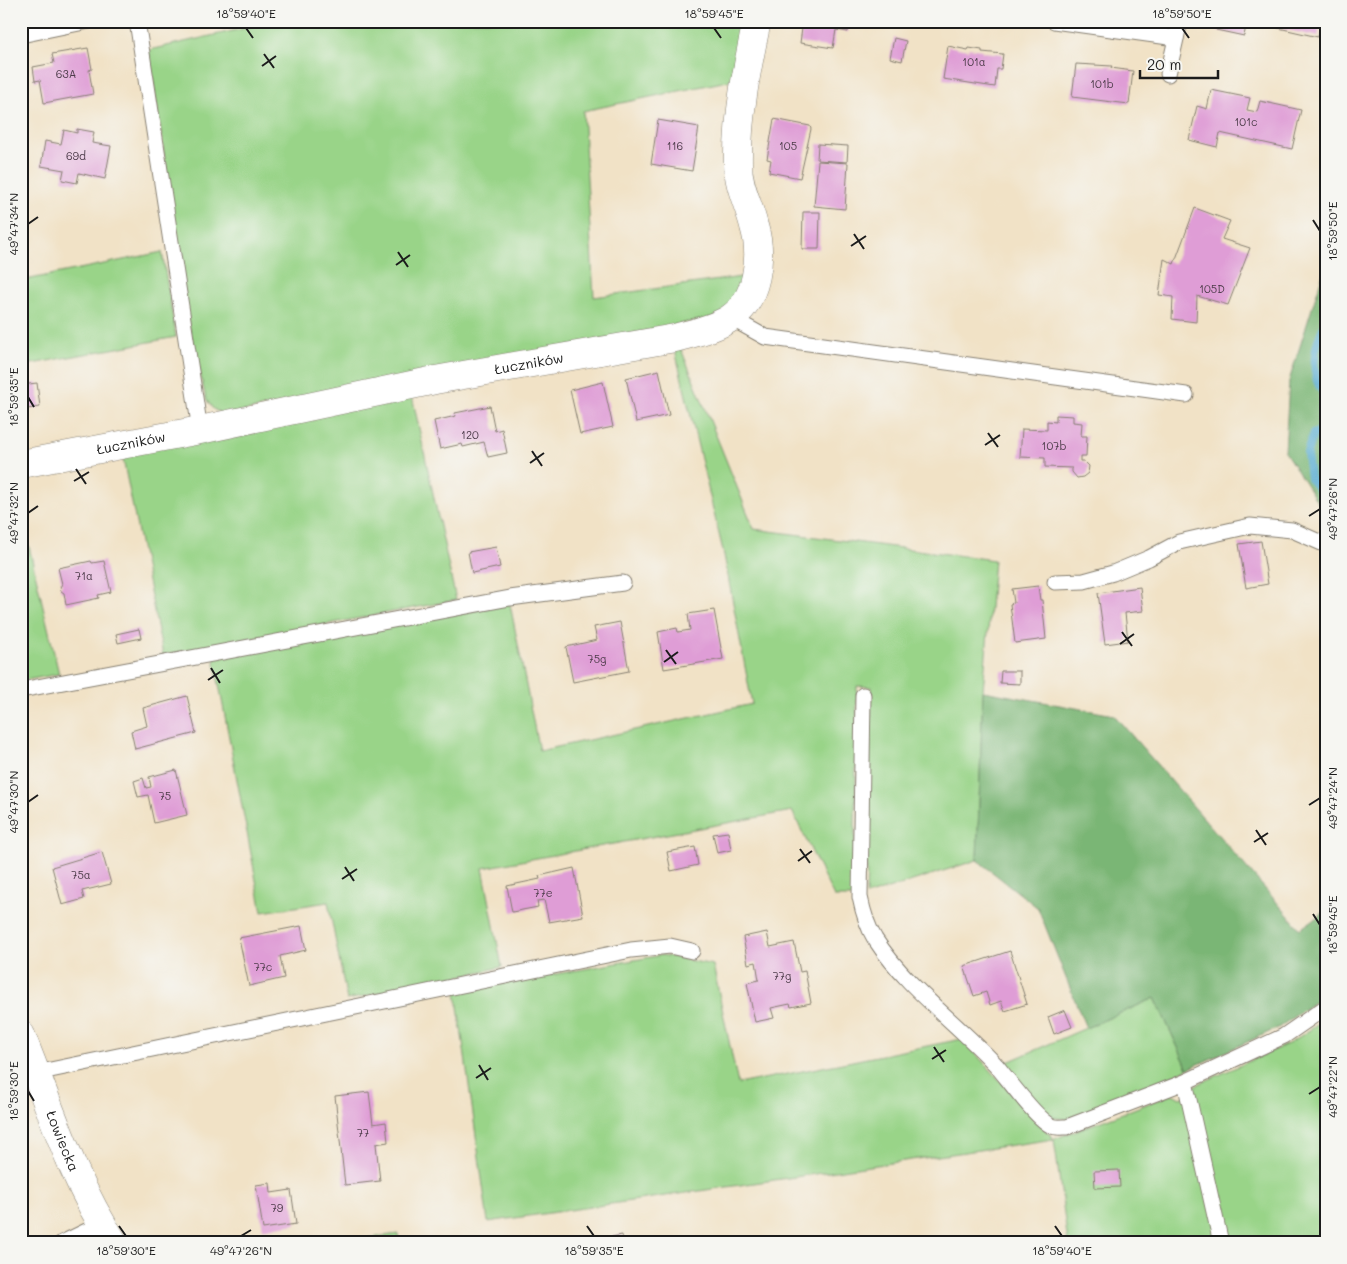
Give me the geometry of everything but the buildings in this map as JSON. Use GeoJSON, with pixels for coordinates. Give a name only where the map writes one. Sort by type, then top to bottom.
{"type":"FeatureCollection","features":[{"type":"Feature","properties":{"kind":"street","name":"Łuczników"},"geometry":{"type":"LineString","coordinates":[[21,464],[200,430],[436,380],[675,338],[709,328],[730,318],[738,312],[748,297],[758,264],[758,241],[742,191],[738,165],[740,119],[757,21]]}},
{"type":"Feature","properties":{"kind":"street","name":"Łowiecka"},"geometry":{"type":"LineString","coordinates":[[21,1035],[79,1181],[108,1233]]}},
{"type":"Feature","properties":{"kind":"lane"},"geometry":{"type":"LineString","coordinates":[[21,35],[89,21]]}},
{"type":"Feature","properties":{"kind":"lane"},"geometry":{"type":"LineString","coordinates":[[137,21],[200,430]]}},
{"type":"Feature","properties":{"kind":"lane"},"geometry":{"type":"LineString","coordinates":[[1054,21],[1176,38]]}},
{"type":"Feature","properties":{"kind":"lane"},"geometry":{"type":"LineString","coordinates":[[1168,74],[1180,21]]}},
{"type":"Feature","properties":{"kind":"lane"},"geometry":{"type":"LineString","coordinates":[[730,318],[765,338],[1186,395]]}},
{"type":"Feature","properties":{"kind":"lane"},"geometry":{"type":"LineString","coordinates":[[1055,582],[1084,581],[1113,573],[1149,558],[1179,542],[1250,526],[1292,530],[1326,546]]}},
{"type":"Feature","properties":{"kind":"lane"},"geometry":{"type":"LineString","coordinates":[[21,690],[510,598],[623,583]]}},
{"type":"Feature","properties":{"kind":"lane"},"geometry":{"type":"LineString","coordinates":[[863,695],[860,896],[865,918],[874,938],[892,963],[913,986],[996,1065],[1037,1113],[1052,1126],[1067,1128],[1185,1082],[1284,1036],[1326,1007]]}},
{"type":"Feature","properties":{"kind":"lane"},"geometry":{"type":"LineString","coordinates":[[36,1073],[631,950],[670,946],[692,951]]}},
{"type":"Feature","properties":{"kind":"lane"},"geometry":{"type":"LineString","coordinates":[[1185,1082],[1220,1243]]}},
{"type":"Feature","properties":{"kind":"lane"},"geometry":{"type":"LineString","coordinates":[[62,1243],[108,1233]]}},
{"type":"Feature","properties":{"kind":"green space"},"geometry":{"type":"Polygon","coordinates":[[[276,21],[750,21],[737,79],[583,111],[594,297],[749,276],[726,315],[225,415],[213,409],[206,399],[189,324],[149,50],[276,21]]]}},
{"type":"Feature","properties":{"kind":"green space"},"geometry":{"type":"Polygon","coordinates":[[[162,252],[176,337],[21,366],[21,281],[162,252]]]}},
{"type":"Feature","properties":{"kind":"green space"},"geometry":{"type":"Polygon","coordinates":[[[1326,264],[1326,515],[1285,452],[1289,381],[1326,264]]]}},
{"type":"Feature","properties":{"kind":"green space"},"geometry":{"type":"Polygon","coordinates":[[[679,344],[754,529],[994,560],[983,691],[977,860],[866,896],[872,687],[857,686],[854,897],[834,897],[792,811],[483,868],[502,967],[347,1000],[328,902],[262,912],[214,658],[510,604],[539,751],[752,704],[724,555],[674,346],[679,344]]]}},
{"type":"Feature","properties":{"kind":"green space"},"geometry":{"type":"Polygon","coordinates":[[[411,391],[456,600],[163,655],[121,449],[411,391]]]}},
{"type":"Feature","properties":{"kind":"green space"},"geometry":{"type":"Polygon","coordinates":[[[21,513],[59,674],[21,681],[21,513]]]}},
{"type":"Feature","properties":{"kind":"green space"},"geometry":{"type":"Polygon","coordinates":[[[983,691],[1114,715],[1300,929],[1326,911],[1326,994],[1278,1028],[1188,1069],[1155,998],[1086,1028],[1038,908],[977,860],[983,691]]]}},
{"type":"Feature","properties":{"kind":"green space"},"geometry":{"type":"Polygon","coordinates":[[[662,955],[713,965],[738,1084],[962,1039],[1054,1139],[488,1222],[456,992],[662,955]]]}},
{"type":"Feature","properties":{"kind":"green space"},"geometry":{"type":"Polygon","coordinates":[[[1155,998],[1188,1069],[1067,1119],[1054,1118],[1043,1110],[1003,1064],[1155,998]]]}},
{"type":"Feature","properties":{"kind":"green space"},"geometry":{"type":"Polygon","coordinates":[[[1326,1019],[1326,1243],[1212,1243],[1210,1238],[1192,1243],[1068,1243],[1054,1139],[1173,1094],[1180,1098],[1193,1094],[1194,1086],[1290,1043],[1326,1019]]]}},
{"type":"Feature","properties":{"kind":"green space"},"geometry":{"type":"Polygon","coordinates":[[[398,1234],[400,1243],[335,1243],[398,1234]]]}},
{"type":"Feature","properties":{"kind":"waterway"},"geometry":{"type":"LineString","coordinates":[[1326,323],[1318,340],[1315,360],[1317,379],[1320,388],[1326,395]]}},
{"type":"Feature","properties":{"kind":"waterway"},"geometry":{"type":"LineString","coordinates":[[1326,429],[1313,434],[1307,453],[1310,478],[1326,498]]}}]}
